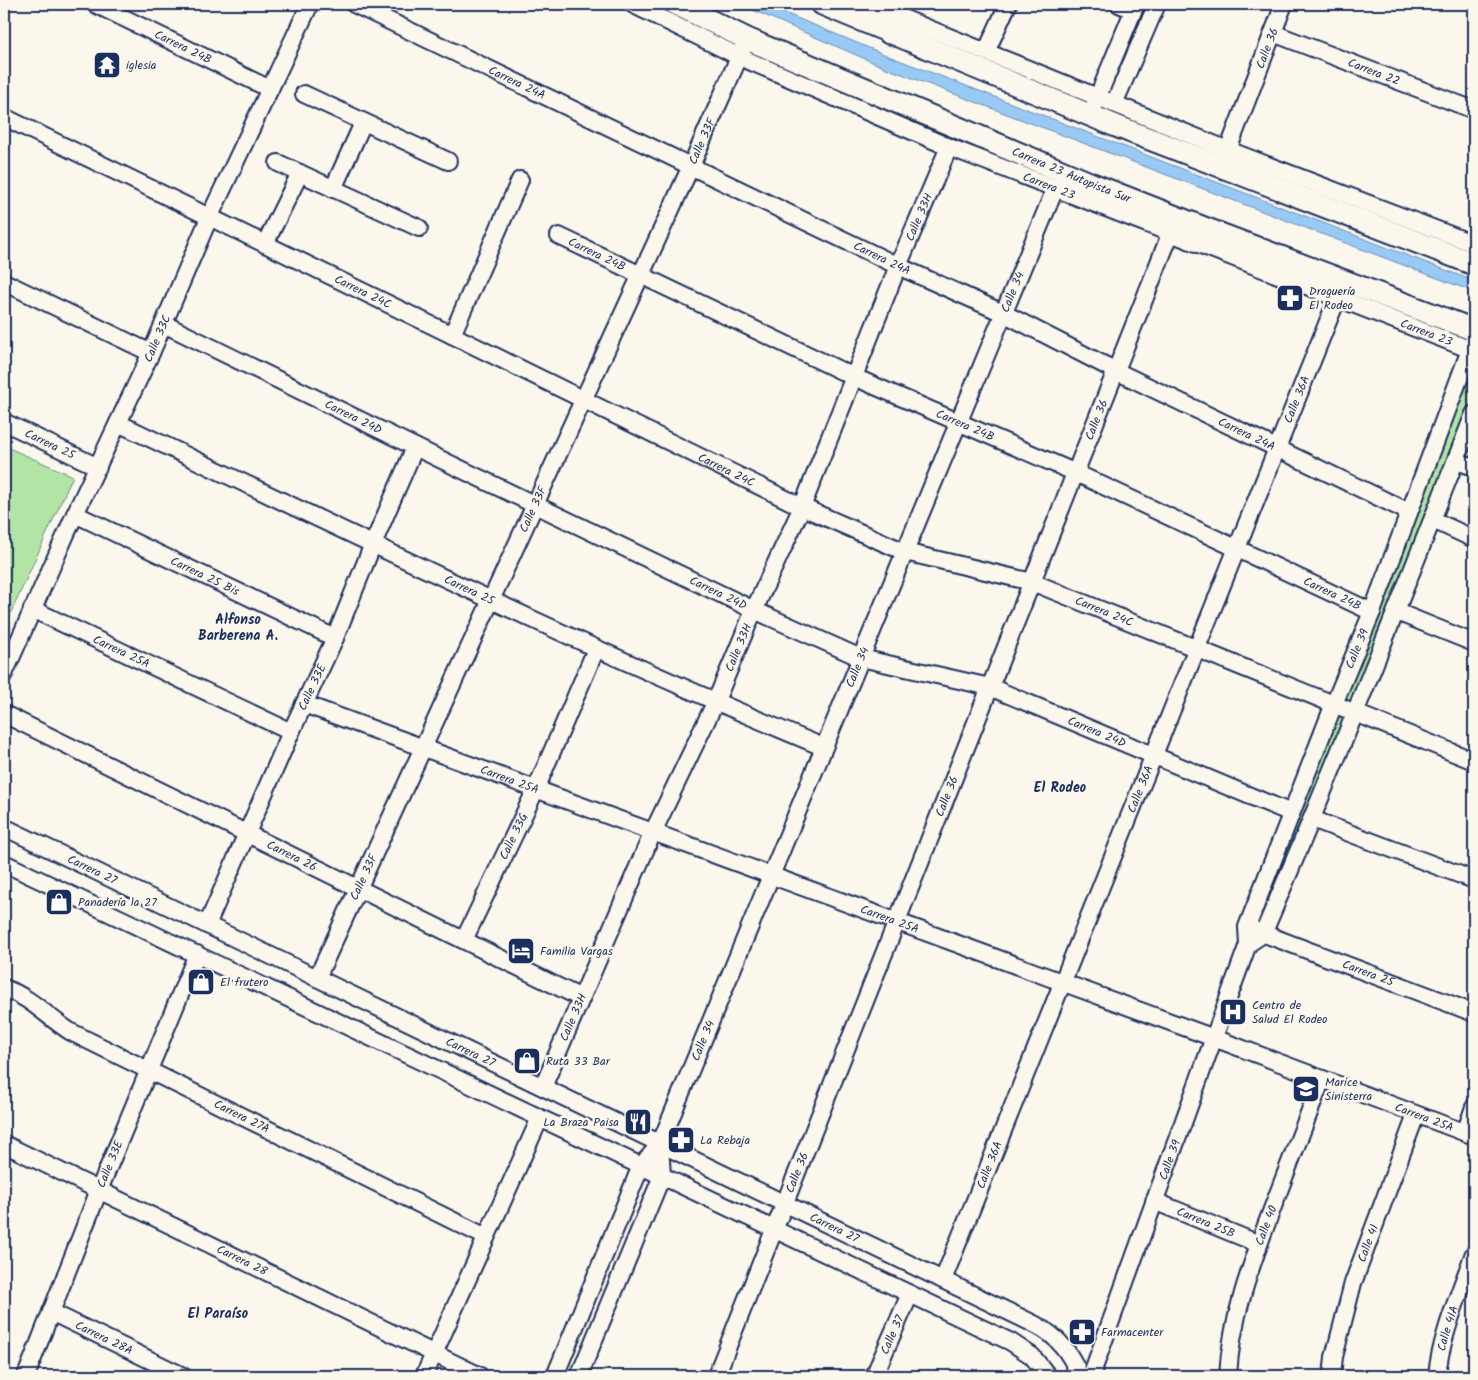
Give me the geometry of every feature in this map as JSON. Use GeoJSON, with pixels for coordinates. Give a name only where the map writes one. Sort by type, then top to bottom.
{"type":"FeatureCollection","features":[{"type":"Feature","properties":{"kind":"main road","name":"Carrera 23 Autopista Sur"},"geometry":{"type":"LineString","coordinates":[[676,4],[743,48],[1174,226],[1473,343]]}},
{"type":"Feature","properties":{"kind":"main road"},"geometry":{"type":"LineString","coordinates":[[822,4],[892,24],[1093,106],[1235,173],[1474,264]]}},
{"type":"Feature","properties":{"kind":"street","name":"Carrera 24B"},"geometry":{"type":"LineString","coordinates":[[95,4],[270,89]]}},
{"type":"Feature","properties":{"kind":"street","name":"Calle 33C"},"geometry":{"type":"LineString","coordinates":[[4,674],[75,514],[151,353],[209,218],[310,4]]}},
{"type":"Feature","properties":{"kind":"street","name":"Carrera 24A"},"geometry":{"type":"LineString","coordinates":[[354,4],[898,266],[1003,313],[1116,371],[1409,512]]}},
{"type":"Feature","properties":{"kind":"street","name":"Carrera 23"},"geometry":{"type":"LineString","coordinates":[[632,4],[743,48],[949,147],[1055,189],[1174,226],[1337,299],[1473,343]]}},
{"type":"Feature","properties":{"kind":"street"},"geometry":{"type":"LineString","coordinates":[[868,4],[892,24],[986,52],[1093,106],[1114,104],[1228,150],[1474,244]]}},
{"type":"Feature","properties":{"kind":"street"},"geometry":{"type":"LineString","coordinates":[[986,52],[1008,4]]}},
{"type":"Feature","properties":{"kind":"street"},"geometry":{"type":"LineString","coordinates":[[1114,104],[1157,4]]}},
{"type":"Feature","properties":{"kind":"street","name":"Calle 36"},"geometry":{"type":"LineString","coordinates":[[1228,150],[1284,4]]}},
{"type":"Feature","properties":{"kind":"street"},"geometry":{"type":"LineString","coordinates":[[1093,106],[1129,6]]}},
{"type":"Feature","properties":{"kind":"street","name":"Carrera 22"},"geometry":{"type":"LineString","coordinates":[[1273,33],[1474,110]]}},
{"type":"Feature","properties":{"kind":"street","name":"Calle 33F"},"geometry":{"type":"LineString","coordinates":[[317,978],[691,166],[743,48]]}},
{"type":"Feature","properties":{"kind":"street"},"geometry":{"type":"LineString","coordinates":[[304,94],[448,161]]}},
{"type":"Feature","properties":{"kind":"street","name":"Carrera 24C"},"geometry":{"type":"LineString","coordinates":[[4,118],[584,399],[802,507],[905,552],[1032,582],[1474,761]]}},
{"type":"Feature","properties":{"kind":"street"},"geometry":{"type":"LineString","coordinates":[[333,189],[363,122]]}},
{"type":"Feature","properties":{"kind":"street","name":"Calle 33H"},"geometry":{"type":"LineString","coordinates":[[543,1087],[653,832],[715,702],[754,610],[802,507],[898,266],[949,147]]}},
{"type":"Feature","properties":{"kind":"street"},"geometry":{"type":"LineString","coordinates":[[278,163],[419,228]]}},
{"type":"Feature","properties":{"kind":"street"},"geometry":{"type":"LineString","coordinates":[[265,244],[300,173]]}},
{"type":"Feature","properties":{"kind":"street"},"geometry":{"type":"LineString","coordinates":[[452,335],[520,180]]}},
{"type":"Feature","properties":{"kind":"street","name":"Calle 34"},"geometry":{"type":"LineString","coordinates":[[554,1376],[641,1166],[660,1144],[1055,189]]}},
{"type":"Feature","properties":{"kind":"street","name":"Calle 36"},"geometry":{"type":"LineString","coordinates":[[716,1376],[1174,226]]}},
{"type":"Feature","properties":{"kind":"street","name":"Carrera 24B"},"geometry":{"type":"LineString","coordinates":[[559,236],[854,377],[1076,473],[1372,612]]}},
{"type":"Feature","properties":{"kind":"street"},"geometry":{"type":"LineString","coordinates":[[4,282],[151,353]]}},
{"type":"Feature","properties":{"kind":"street","name":"Calle 36A"},"geometry":{"type":"LineString","coordinates":[[943,1280],[1337,299]]}},
{"type":"Feature","properties":{"kind":"street","name":"Carrera 24D"},"geometry":{"type":"LineString","coordinates":[[164,324],[754,610],[861,658],[990,687],[1291,813]]}},
{"type":"Feature","properties":{"kind":"street","name":"Calle 39"},"geometry":{"type":"LineString","coordinates":[[1091,1376],[1248,944],[1247,927],[1372,612],[1473,343]]}},
{"type":"Feature","properties":{"kind":"street","name":"Calle 39"},"geometry":{"type":"LineString","coordinates":[[1262,934],[1356,713],[1474,414]]}},
{"type":"Feature","properties":{"kind":"street","name":"Carrera 25"},"geometry":{"type":"LineString","coordinates":[[4,422],[98,467]]}},
{"type":"Feature","properties":{"kind":"street","name":"Carrera 25"},"geometry":{"type":"LineString","coordinates":[[118,423],[596,650],[824,747]]}},
{"type":"Feature","properties":{"kind":"street","name":"Calle 33E"},"geometry":{"type":"LineString","coordinates":[[207,925],[291,732],[335,638],[415,447]]}},
{"type":"Feature","properties":{"kind":"street"},"geometry":{"type":"LineString","coordinates":[[1456,460],[1474,467]]}},
{"type":"Feature","properties":{"kind":"street","name":"Carrera 25 Bis"},"geometry":{"type":"LineString","coordinates":[[75,514],[335,638]]}},
{"type":"Feature","properties":{"kind":"street"},"geometry":{"type":"LineString","coordinates":[[1433,520],[1474,539]]}},
{"type":"Feature","properties":{"kind":"street","name":"Carrera 25A"},"geometry":{"type":"LineString","coordinates":[[32,609],[291,732]]}},
{"type":"Feature","properties":{"kind":"street"},"geometry":{"type":"LineString","coordinates":[[1397,612],[1474,643]]}},
{"type":"Feature","properties":{"kind":"street","name":"Calle 33G"},"geometry":{"type":"LineString","coordinates":[[464,940],[536,789],[596,650]]}},
{"type":"Feature","properties":{"kind":"street","name":"Carrera 25A"},"geometry":{"type":"LineString","coordinates":[[304,704],[1063,982],[1470,1134]]}},
{"type":"Feature","properties":{"kind":"street","name":"Carrera 26"},"geometry":{"type":"LineString","coordinates":[[4,714],[582,998]]}},
{"type":"Feature","properties":{"kind":"street"},"geometry":{"type":"LineString","coordinates":[[1312,819],[1474,880]]}},
{"type":"Feature","properties":{"kind":"street","name":"Carrera 27"},"geometry":{"type":"LineString","coordinates":[[4,827],[1046,1331],[1058,1340],[1068,1352],[1080,1376]]}},
{"type":"Feature","properties":{"kind":"street"},"geometry":{"type":"LineString","coordinates":[[4,863],[1016,1345],[1032,1356],[1048,1376]]}},
{"type":"Feature","properties":{"kind":"street"},"geometry":{"type":"LineString","coordinates":[[1247,927],[1262,934],[1248,944]]}},
{"type":"Feature","properties":{"kind":"street","name":"Carrera 25"},"geometry":{"type":"LineString","coordinates":[[1262,934],[1474,1013]]}},
{"type":"Feature","properties":{"kind":"street","name":"Calle 33E"},"geometry":{"type":"LineString","coordinates":[[26,1376],[99,1190],[197,954]]}},
{"type":"Feature","properties":{"kind":"street","name":"Carrera 27A"},"geometry":{"type":"LineString","coordinates":[[4,988],[24,996],[55,1022],[71,1032],[486,1237]]}},
{"type":"Feature","properties":{"kind":"street","name":"Calle 40"},"geometry":{"type":"LineString","coordinates":[[1228,1376],[1229,1352],[1240,1302],[1259,1244],[1322,1079]]}},
{"type":"Feature","properties":{"kind":"street"},"geometry":{"type":"LineString","coordinates":[[1470,1134],[1474,1107]]}},
{"type":"Feature","properties":{"kind":"street","name":"Calle 41"},"geometry":{"type":"LineString","coordinates":[[1332,1376],[1334,1357],[1353,1283],[1416,1115]]}},
{"type":"Feature","properties":{"kind":"street"},"geometry":{"type":"LineString","coordinates":[[424,1376],[540,1118]]}},
{"type":"Feature","properties":{"kind":"street","name":"Carrera 28"},"geometry":{"type":"LineString","coordinates":[[4,1144],[480,1376]]}},
{"type":"Feature","properties":{"kind":"street","name":"Calle 34"},"geometry":{"type":"LineString","coordinates":[[579,1376],[662,1176],[660,1144]]}},
{"type":"Feature","properties":{"kind":"street","name":"Carrera 25B"},"geometry":{"type":"LineString","coordinates":[[1154,1201],[1259,1244]]}},
{"type":"Feature","properties":{"kind":"street","name":"Calle 41A"},"geometry":{"type":"LineString","coordinates":[[1438,1376],[1438,1364],[1454,1310],[1474,1254]]}},
{"type":"Feature","properties":{"kind":"street","name":"Calle 37"},"geometry":{"type":"LineString","coordinates":[[874,1376],[910,1294]]}},
{"type":"Feature","properties":{"kind":"street","name":"Carrera 28A"},"geometry":{"type":"LineString","coordinates":[[51,1312],[183,1376]]}},
{"type":"Feature","properties":{"kind":"green space"},"geometry":{"type":"Polygon","coordinates":[[[1474,351],[1474,414],[1263,934],[1247,927],[1474,351]]]}},
{"type":"Feature","properties":{"kind":"green space"},"geometry":{"type":"Polygon","coordinates":[[[4,446],[73,476],[4,628],[4,446]]]}},
{"type":"Feature","properties":{"kind":"water"},"geometry":{"type":"Polygon","coordinates":[[[739,4],[763,4],[891,57],[1474,281],[1474,292],[886,68],[739,4]]]}},
{"type":"Feature","properties":{"kind":"place","name":"iglesia"},"geometry":{"type":"Point","coordinates":[107,65]}},
{"type":"Feature","properties":{"kind":"place","name":"Droguería El Rodeo"},"geometry":{"type":"Point","coordinates":[1290,298]}},
{"type":"Feature","properties":{"kind":"place","name":"Panadería la 27"},"geometry":{"type":"Point","coordinates":[59,902]}},
{"type":"Feature","properties":{"kind":"place","name":"Familia Vargas"},"geometry":{"type":"Point","coordinates":[521,951]}},
{"type":"Feature","properties":{"kind":"place","name":"El frutero"},"geometry":{"type":"Point","coordinates":[201,982]}},
{"type":"Feature","properties":{"kind":"place","name":"Centro de Salud El Rodeo"},"geometry":{"type":"Point","coordinates":[1233,1012]}},
{"type":"Feature","properties":{"kind":"place","name":"Ruta 33 Bar"},"geometry":{"type":"Point","coordinates":[527,1061]}},
{"type":"Feature","properties":{"kind":"place","name":"Marice Sinisterra"},"geometry":{"type":"Point","coordinates":[1306,1089]}},
{"type":"Feature","properties":{"kind":"place","name":"La Braza Paisa"},"geometry":{"type":"Point","coordinates":[638,1122]}},
{"type":"Feature","properties":{"kind":"place","name":"La Rebaja"},"geometry":{"type":"Point","coordinates":[681,1140]}},
{"type":"Feature","properties":{"kind":"place","name":"Farmacenter"},"geometry":{"type":"Point","coordinates":[1082,1332]}},
{"type":"Feature","properties":{"kind":"district","name":"Alfonso Barberena A."},"geometry":{"type":"Point","coordinates":[238,628]}},
{"type":"Feature","properties":{"kind":"district","name":"El Rodeo"},"geometry":{"type":"Point","coordinates":[1060,788]}},
{"type":"Feature","properties":{"kind":"district","name":"El Paraíso"},"geometry":{"type":"Point","coordinates":[218,1314]}}]}
